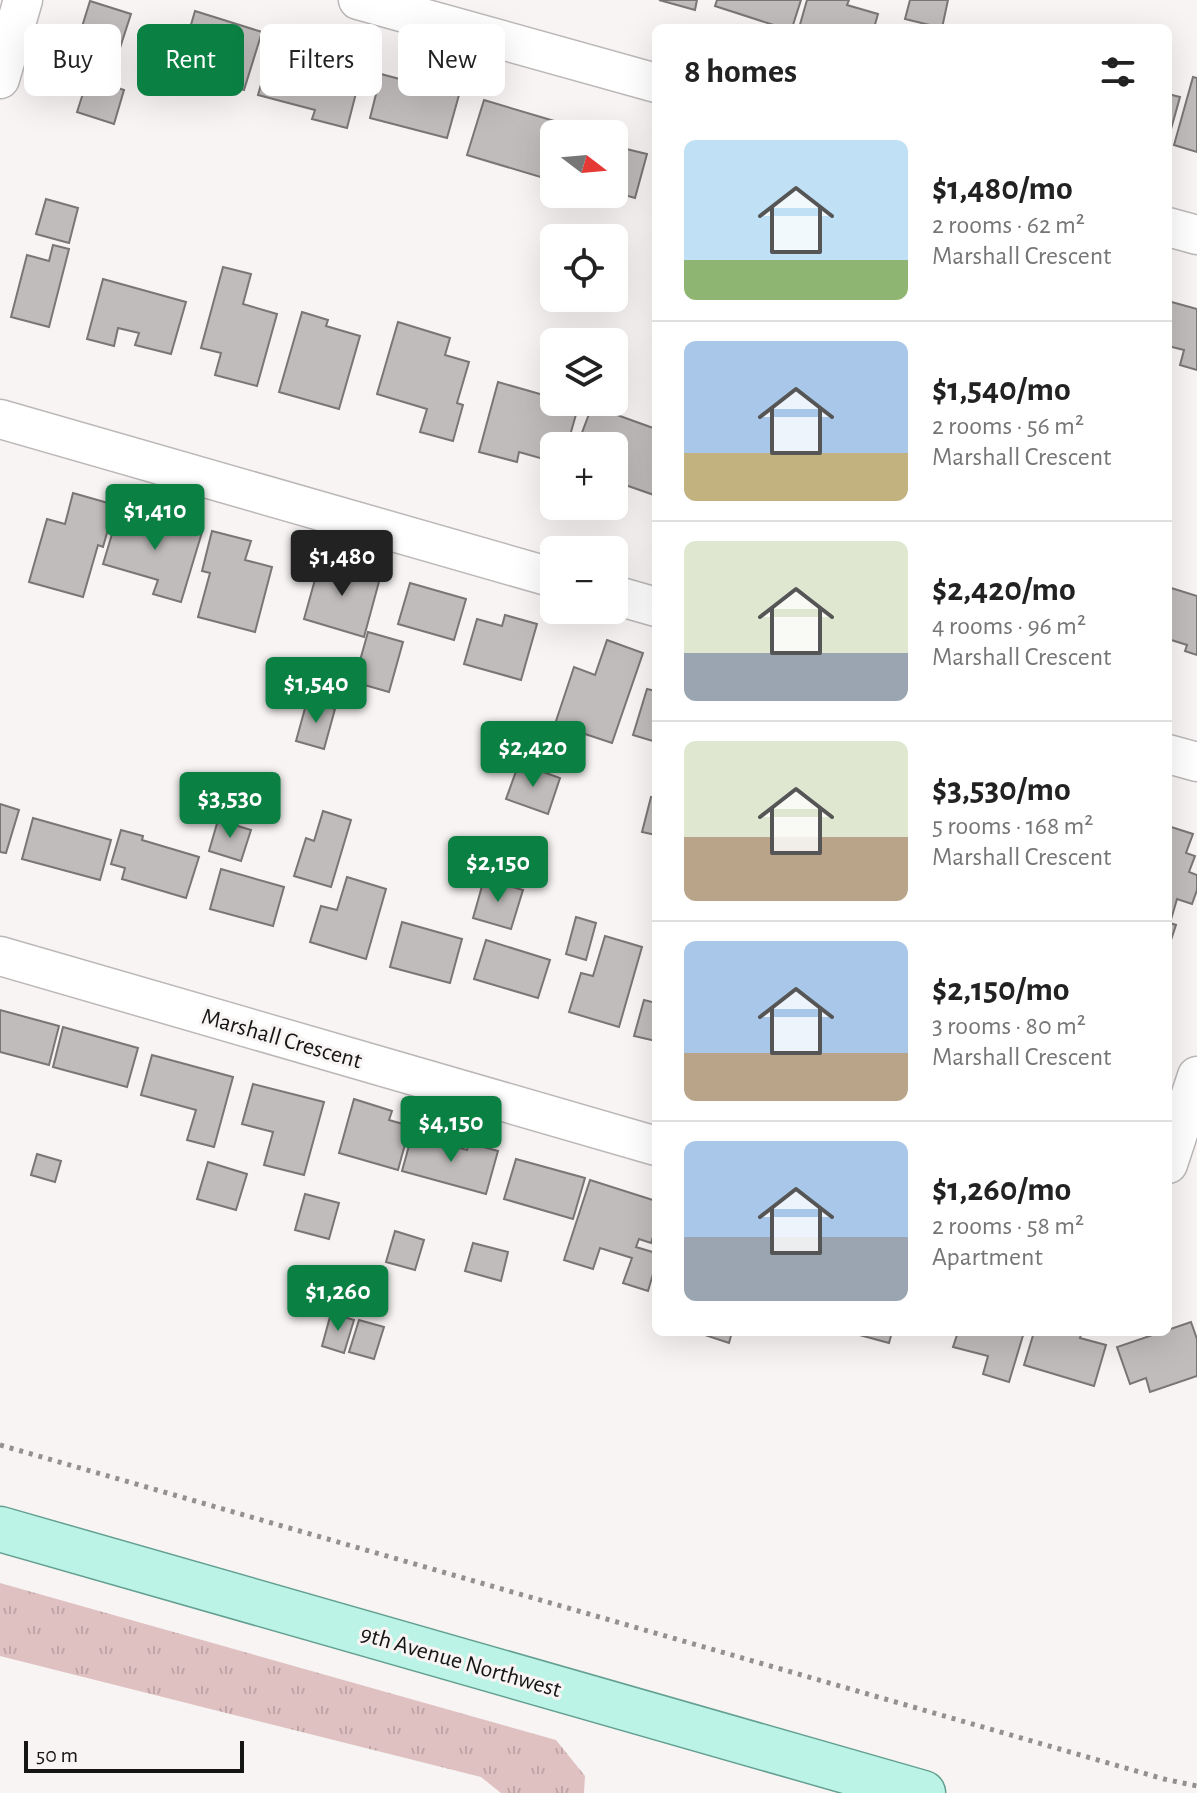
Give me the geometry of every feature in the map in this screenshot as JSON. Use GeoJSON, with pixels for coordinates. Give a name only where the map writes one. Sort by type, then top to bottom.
{"type":"FeatureCollection","features":[{"type":"Feature","properties":{"kind":"main road","name":"9th Avenue Northwest"},"geometry":{"type":"LineString","coordinates":[[0,1529],[923,1793]]}},
{"type":"Feature","properties":{"kind":"street"},"geometry":{"type":"LineString","coordinates":[[0,79],[23,0]]}},
{"type":"Feature","properties":{"kind":"street"},"geometry":{"type":"LineString","coordinates":[[358,0],[652,82]]}},
{"type":"Feature","properties":{"kind":"street"},"geometry":{"type":"LineString","coordinates":[[1172,228],[1197,235]]}},
{"type":"Feature","properties":{"kind":"street"},"geometry":{"type":"LineString","coordinates":[[0,419],[540,574]]}},
{"type":"Feature","properties":{"kind":"street"},"geometry":{"type":"LineString","coordinates":[[628,599],[652,606]]}},
{"type":"Feature","properties":{"kind":"street"},"geometry":{"type":"LineString","coordinates":[[1172,755],[1197,762]]}},
{"type":"Feature","properties":{"kind":"street","name":"Marshall Crescent"},"geometry":{"type":"LineString","coordinates":[[0,956],[652,1145]]}},
{"type":"Feature","properties":{"kind":"street"},"geometry":{"type":"LineString","coordinates":[[1172,1152],[1197,1076]]}},
{"type":"Feature","properties":{"kind":"path"},"geometry":{"type":"LineString","coordinates":[[0,1445],[1197,1786]]}},
{"type":"Feature","properties":{"kind":"green space"},"geometry":{"type":"Polygon","coordinates":[[[0,1583],[556,1740],[585,1776],[584,1793],[501,1793],[481,1777],[0,1656],[0,1583]]]}},
{"type":"Feature","properties":{"kind":"building"},"geometry":{"type":"Polygon","coordinates":[[[659,0],[697,0],[695,10],[659,0]]]}},
{"type":"Feature","properties":{"kind":"building"},"geometry":{"type":"Polygon","coordinates":[[[717,0],[801,0],[793,24],[771,24],[715,6],[717,0]]]}},
{"type":"Feature","properties":{"kind":"building"},"geometry":{"type":"Polygon","coordinates":[[[807,0],[849,0],[847,5],[878,14],[875,24],[800,24],[807,0]]]}},
{"type":"Feature","properties":{"kind":"building"},"geometry":{"type":"Polygon","coordinates":[[[910,0],[948,0],[943,24],[905,19],[910,0]]]}},
{"type":"Feature","properties":{"kind":"building"},"geometry":{"type":"Polygon","coordinates":[[[90,1],[131,14],[121,45],[121,24],[83,24],[90,1]]]}},
{"type":"Feature","properties":{"kind":"building"},"geometry":{"type":"Polygon","coordinates":[[[195,11],[236,24],[191,24],[195,11]]]}},
{"type":"Feature","properties":{"kind":"building"},"geometry":{"type":"Polygon","coordinates":[[[244,26],[260,31],[244,90],[244,26]]]}},
{"type":"Feature","properties":{"kind":"building"},"geometry":{"type":"Polygon","coordinates":[[[382,74],[398,79],[398,96],[459,96],[447,138],[370,118],[376,96],[382,96],[382,74]]]}},
{"type":"Feature","properties":{"kind":"building"},"geometry":{"type":"Polygon","coordinates":[[[1193,77],[1197,78],[1197,152],[1174,145],[1193,77]]]}},
{"type":"Feature","properties":{"kind":"building"},"geometry":{"type":"Polygon","coordinates":[[[121,89],[124,90],[114,124],[77,112],[82,96],[121,96],[121,89]]]}},
{"type":"Feature","properties":{"kind":"building"},"geometry":{"type":"Polygon","coordinates":[[[1172,95],[1180,97],[1172,126],[1172,95]]]}},
{"type":"Feature","properties":{"kind":"building"},"geometry":{"type":"Polygon","coordinates":[[[262,96],[355,96],[347,128],[312,119],[315,110],[262,96]]]}},
{"type":"Feature","properties":{"kind":"building"},"geometry":{"type":"Polygon","coordinates":[[[484,100],[551,120],[540,120],[540,177],[467,155],[484,100]]]}},
{"type":"Feature","properties":{"kind":"building"},"geometry":{"type":"Polygon","coordinates":[[[628,149],[647,154],[635,198],[628,196],[628,149]]]}},
{"type":"Feature","properties":{"kind":"building"},"geometry":{"type":"Polygon","coordinates":[[[46,199],[78,208],[69,243],[36,234],[46,199]]]}},
{"type":"Feature","properties":{"kind":"building"},"geometry":{"type":"Polygon","coordinates":[[[53,245],[69,249],[49,327],[11,317],[27,255],[49,261],[53,245]]]}},
{"type":"Feature","properties":{"kind":"building"},"geometry":{"type":"Polygon","coordinates":[[[223,267],[251,274],[243,304],[277,314],[257,386],[215,375],[221,353],[201,348],[223,267]]]}},
{"type":"Feature","properties":{"kind":"building"},"geometry":{"type":"Polygon","coordinates":[[[103,279],[186,302],[171,354],[135,345],[139,333],[118,328],[114,346],[87,339],[103,279]]]}},
{"type":"Feature","properties":{"kind":"building"},"geometry":{"type":"Polygon","coordinates":[[[1172,302],[1197,309],[1197,370],[1180,365],[1184,350],[1172,347],[1172,302]]]}},
{"type":"Feature","properties":{"kind":"building"},"geometry":{"type":"Polygon","coordinates":[[[302,312],[328,320],[326,326],[360,336],[339,409],[279,392],[302,312]]]}},
{"type":"Feature","properties":{"kind":"building"},"geometry":{"type":"Polygon","coordinates":[[[398,322],[450,338],[445,355],[469,362],[457,403],[463,405],[453,441],[420,432],[427,409],[377,394],[398,322]]]}},
{"type":"Feature","properties":{"kind":"building"},"geometry":{"type":"Polygon","coordinates":[[[498,382],[540,394],[540,416],[576,416],[571,432],[540,432],[540,458],[519,452],[517,462],[479,452],[498,382]]]}},
{"type":"Feature","properties":{"kind":"building"},"geometry":{"type":"Polygon","coordinates":[[[588,416],[620,416],[652,428],[652,494],[628,486],[628,432],[582,432],[588,416]]]}},
{"type":"Feature","properties":{"kind":"building"},"geometry":{"type":"Polygon","coordinates":[[[73,493],[115,505],[103,547],[98,545],[83,597],[29,582],[47,519],[65,524],[73,493]]]}},
{"type":"Feature","properties":{"kind":"building"},"geometry":{"type":"Polygon","coordinates":[[[119,511],[180,529],[182,522],[203,529],[181,602],[153,594],[158,580],[103,564],[119,511]]]}},
{"type":"Feature","properties":{"kind":"building"},"geometry":{"type":"Polygon","coordinates":[[[212,531],[251,541],[245,560],[272,567],[255,632],[198,617],[210,573],[202,571],[212,531]]]}},
{"type":"Feature","properties":{"kind":"building"},"geometry":{"type":"Polygon","coordinates":[[[321,558],[363,569],[362,573],[380,578],[364,637],[304,619],[321,558]]]}},
{"type":"Feature","properties":{"kind":"building"},"geometry":{"type":"Polygon","coordinates":[[[410,583],[466,599],[454,640],[398,624],[410,583]]]}},
{"type":"Feature","properties":{"kind":"building"},"geometry":{"type":"Polygon","coordinates":[[[1172,588],[1197,596],[1197,655],[1185,651],[1187,645],[1172,640],[1172,588]]]}},
{"type":"Feature","properties":{"kind":"building"},"geometry":{"type":"Polygon","coordinates":[[[505,615],[537,624],[521,680],[464,664],[477,619],[502,626],[505,615]]]}},
{"type":"Feature","properties":{"kind":"building"},"geometry":{"type":"Polygon","coordinates":[[[368,632],[403,642],[389,692],[354,682],[368,632]]]}},
{"type":"Feature","properties":{"kind":"building"},"geometry":{"type":"Polygon","coordinates":[[[607,640],[643,653],[612,743],[555,724],[574,667],[595,675],[607,640]]]}},
{"type":"Feature","properties":{"kind":"building"},"geometry":{"type":"Polygon","coordinates":[[[647,689],[652,690],[652,741],[633,735],[647,689]]]}},
{"type":"Feature","properties":{"kind":"building"},"geometry":{"type":"Polygon","coordinates":[[[307,701],[335,709],[324,749],[296,741],[307,701]]]}},
{"type":"Feature","properties":{"kind":"building"},"geometry":{"type":"Polygon","coordinates":[[[519,763],[560,778],[548,814],[506,799],[519,763]]]}},
{"type":"Feature","properties":{"kind":"building"},"geometry":{"type":"Polygon","coordinates":[[[651,797],[652,797],[652,834],[642,832],[651,797]]]}},
{"type":"Feature","properties":{"kind":"building"},"geometry":{"type":"Polygon","coordinates":[[[0,804],[19,810],[6,853],[0,852],[0,804]]]}},
{"type":"Feature","properties":{"kind":"building"},"geometry":{"type":"Polygon","coordinates":[[[323,811],[351,820],[331,887],[294,876],[306,838],[314,841],[323,811]]]}},
{"type":"Feature","properties":{"kind":"building"},"geometry":{"type":"Polygon","coordinates":[[[33,818],[111,840],[100,880],[22,859],[33,818]]]}},
{"type":"Feature","properties":{"kind":"building"},"geometry":{"type":"Polygon","coordinates":[[[218,820],[251,830],[241,861],[209,851],[218,820]]]}},
{"type":"Feature","properties":{"kind":"building"},"geometry":{"type":"Polygon","coordinates":[[[1172,827],[1193,834],[1186,853],[1195,856],[1189,872],[1197,875],[1197,890],[1192,904],[1177,899],[1172,916],[1172,827]]]}},
{"type":"Feature","properties":{"kind":"building"},"geometry":{"type":"Polygon","coordinates":[[[121,830],[143,836],[142,840],[199,857],[186,898],[122,879],[125,868],[111,864],[121,830]]]}},
{"type":"Feature","properties":{"kind":"building"},"geometry":{"type":"Polygon","coordinates":[[[221,869],[284,887],[273,926],[210,909],[221,869]]]}},
{"type":"Feature","properties":{"kind":"building"},"geometry":{"type":"Polygon","coordinates":[[[347,877],[386,889],[366,959],[310,942],[321,906],[337,910],[347,877]]]}},
{"type":"Feature","properties":{"kind":"building"},"geometry":{"type":"Polygon","coordinates":[[[484,879],[523,890],[511,929],[473,918],[484,879]]]}},
{"type":"Feature","properties":{"kind":"building"},"geometry":{"type":"Polygon","coordinates":[[[576,917],[596,923],[586,960],[566,954],[576,917]]]}},
{"type":"Feature","properties":{"kind":"building"},"geometry":{"type":"Polygon","coordinates":[[[402,922],[462,939],[450,983],[390,967],[402,922]]]}},
{"type":"Feature","properties":{"kind":"building"},"geometry":{"type":"Polygon","coordinates":[[[605,936],[642,947],[619,1027],[569,1012],[581,973],[593,976],[605,936]]]}},
{"type":"Feature","properties":{"kind":"building"},"geometry":{"type":"Polygon","coordinates":[[[486,940],[550,960],[538,998],[474,979],[486,940]]]}},
{"type":"Feature","properties":{"kind":"building"},"geometry":{"type":"Polygon","coordinates":[[[644,1000],[652,1002],[652,1040],[634,1036],[644,1000]]]}},
{"type":"Feature","properties":{"kind":"building"},"geometry":{"type":"Polygon","coordinates":[[[0,1010],[59,1026],[49,1065],[0,1052],[0,1010]]]}},
{"type":"Feature","properties":{"kind":"building"},"geometry":{"type":"Polygon","coordinates":[[[63,1027],[138,1048],[127,1087],[53,1067],[63,1027]]]}},
{"type":"Feature","properties":{"kind":"building"},"geometry":{"type":"Polygon","coordinates":[[[152,1055],[233,1077],[214,1147],[187,1140],[196,1110],[141,1095],[152,1055]]]}},
{"type":"Feature","properties":{"kind":"building"},"geometry":{"type":"Polygon","coordinates":[[[253,1084],[324,1102],[304,1175],[264,1165],[273,1132],[242,1124],[253,1084]]]}},
{"type":"Feature","properties":{"kind":"building"},"geometry":{"type":"Polygon","coordinates":[[[354,1099],[392,1111],[389,1120],[410,1126],[398,1170],[339,1153],[354,1099]]]}},
{"type":"Feature","properties":{"kind":"building"},"geometry":{"type":"Polygon","coordinates":[[[412,1135],[467,1150],[469,1143],[498,1151],[486,1194],[402,1171],[412,1135]]]}},
{"type":"Feature","properties":{"kind":"building"},"geometry":{"type":"Polygon","coordinates":[[[37,1154],[61,1161],[55,1182],[31,1175],[37,1154]]]}},
{"type":"Feature","properties":{"kind":"building"},"geometry":{"type":"Polygon","coordinates":[[[516,1159],[585,1178],[573,1219],[504,1199],[516,1159]]]}},
{"type":"Feature","properties":{"kind":"building"},"geometry":{"type":"Polygon","coordinates":[[[208,1162],[247,1174],[236,1210],[197,1199],[208,1162]]]}},
{"type":"Feature","properties":{"kind":"building"},"geometry":{"type":"Polygon","coordinates":[[[590,1180],[652,1200],[651,1243],[639,1239],[636,1247],[652,1252],[652,1278],[648,1291],[623,1283],[632,1258],[600,1248],[593,1269],[564,1260],[590,1180]]]}},
{"type":"Feature","properties":{"kind":"building"},"geometry":{"type":"Polygon","coordinates":[[[305,1194],[339,1203],[329,1239],[295,1230],[305,1194]]]}},
{"type":"Feature","properties":{"kind":"building"},"geometry":{"type":"Polygon","coordinates":[[[395,1231],[424,1240],[415,1270],[386,1262],[395,1231]]]}},
{"type":"Feature","properties":{"kind":"building"},"geometry":{"type":"Polygon","coordinates":[[[473,1243],[508,1252],[501,1281],[465,1271],[473,1243]]]}},
{"type":"Feature","properties":{"kind":"building"},"geometry":{"type":"Polygon","coordinates":[[[331,1313],[354,1320],[344,1353],[322,1346],[331,1313]]]}},
{"type":"Feature","properties":{"kind":"building"},"geometry":{"type":"Polygon","coordinates":[[[359,1320],[384,1327],[374,1359],[349,1352],[359,1320]]]}},
{"type":"Feature","properties":{"kind":"building"},"geometry":{"type":"Polygon","coordinates":[[[1191,1322],[1197,1339],[1197,1376],[1150,1392],[1146,1378],[1130,1384],[1117,1347],[1150,1336],[1172,1336],[1172,1328],[1191,1322]]]}},
{"type":"Feature","properties":{"kind":"building"},"geometry":{"type":"Polygon","coordinates":[[[708,1336],[731,1336],[729,1343],[708,1336]]]}},
{"type":"Feature","properties":{"kind":"building"},"geometry":{"type":"Polygon","coordinates":[[[863,1336],[891,1336],[889,1343],[863,1336]]]}},
{"type":"Feature","properties":{"kind":"building"},"geometry":{"type":"Polygon","coordinates":[[[957,1336],[1023,1336],[1009,1382],[983,1374],[988,1356],[953,1347],[957,1336]]]}},
{"type":"Feature","properties":{"kind":"building"},"geometry":{"type":"Polygon","coordinates":[[[1033,1336],[1081,1336],[1106,1345],[1094,1386],[1024,1365],[1033,1336]]]}}]}
